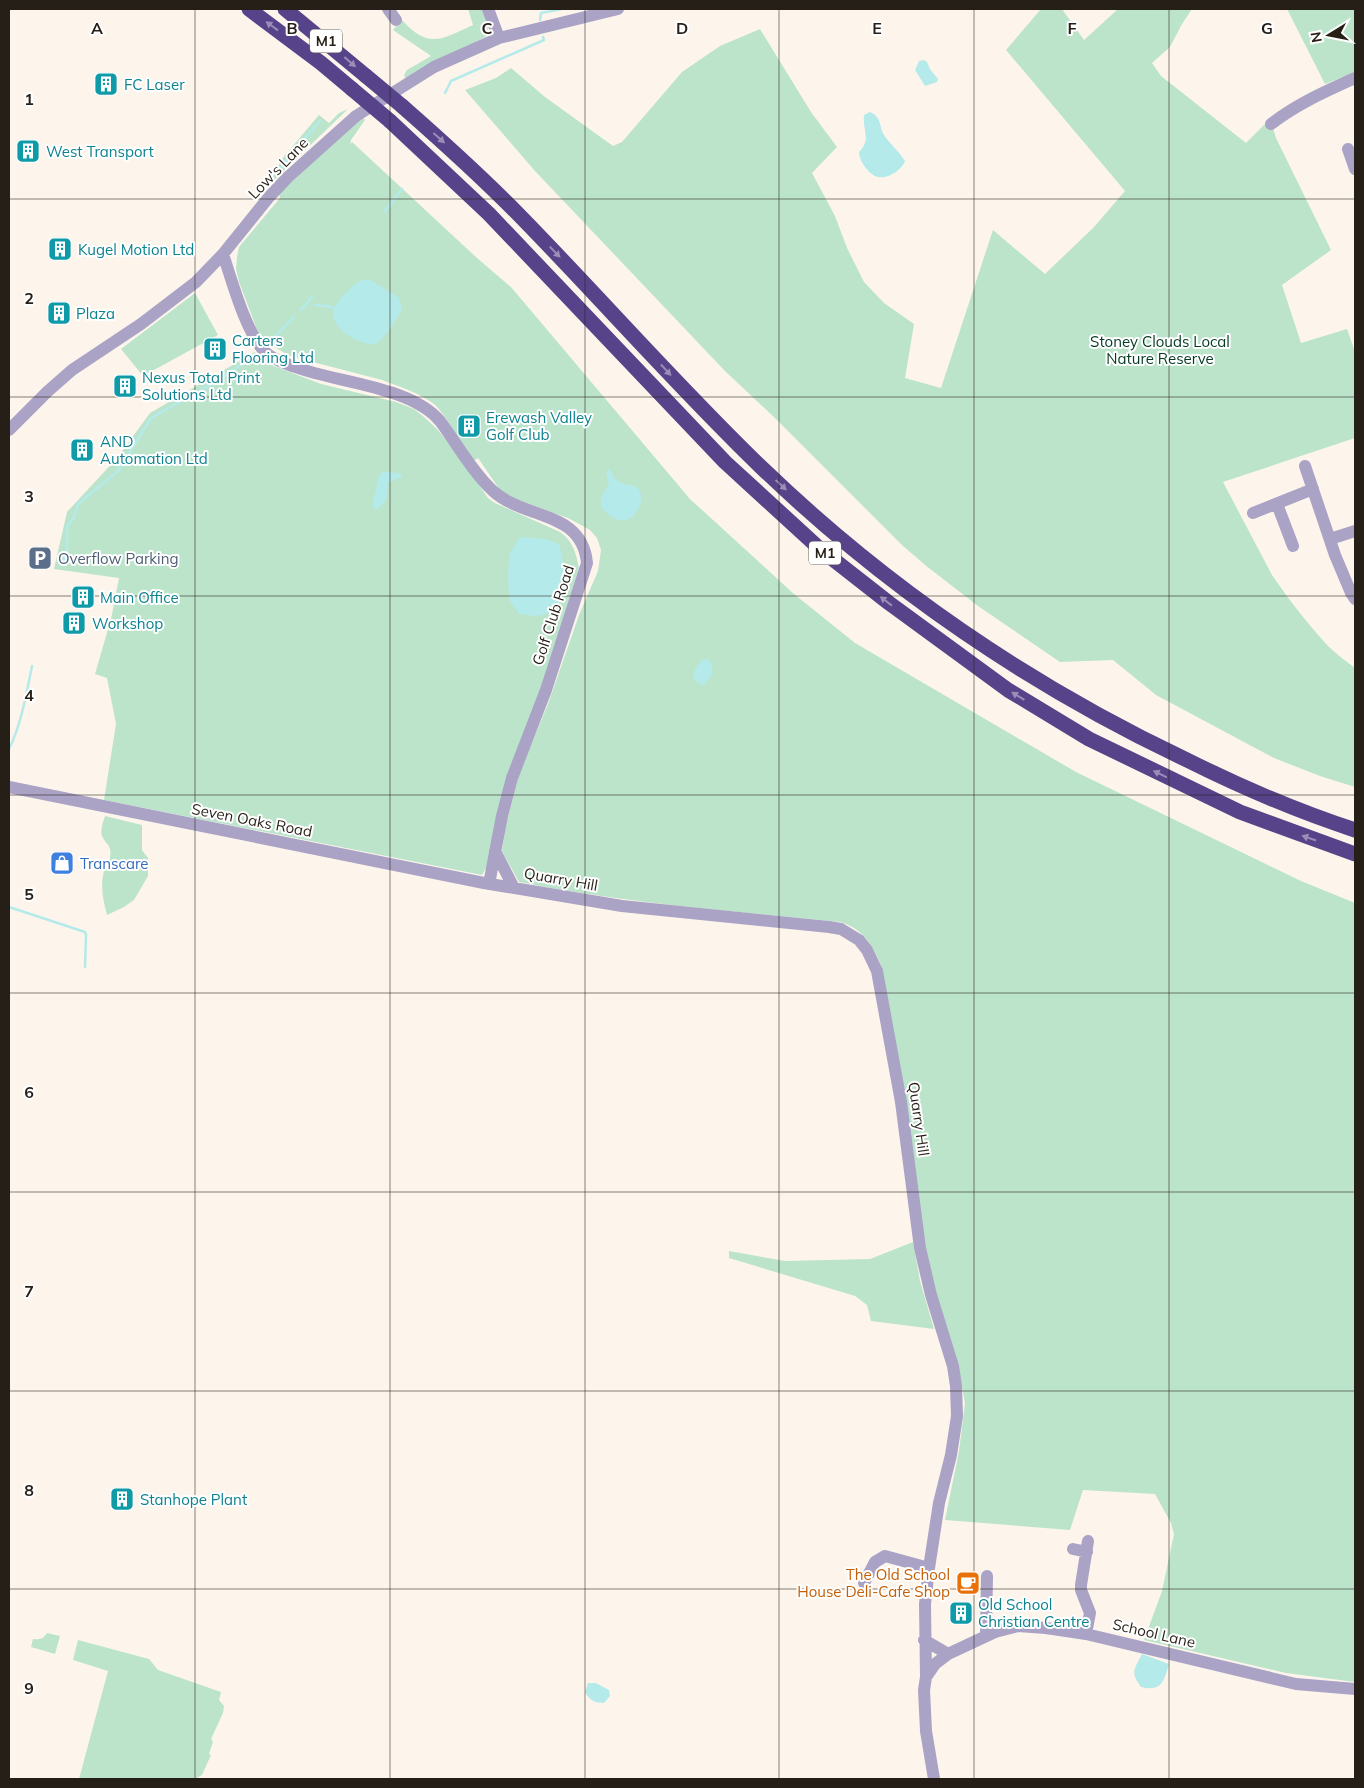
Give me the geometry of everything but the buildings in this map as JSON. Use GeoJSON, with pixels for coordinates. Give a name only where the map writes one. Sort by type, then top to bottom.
{"type":"FeatureCollection","features":[{"type":"Feature","properties":{"kind":"highway","name":"M1"},"geometry":{"type":"LineString","coordinates":[[249,9],[321,62],[390,121],[489,214],[732,468],[820,548],[912,621],[1008,690],[1089,739],[1240,812],[1355,854]]}},
{"type":"Feature","properties":{"kind":"highway","name":"M1"},"geometry":{"type":"LineString","coordinates":[[285,9],[402,106],[457,155],[515,211],[700,406],[761,466],[845,542],[994,653],[1098,715],[1220,776],[1282,803],[1355,830]]}},
{"type":"Feature","properties":{"kind":"street"},"geometry":{"type":"LineString","coordinates":[[388,9],[396,20]]}},
{"type":"Feature","properties":{"kind":"street"},"geometry":{"type":"LineString","coordinates":[[488,9],[499,38]]}},
{"type":"Feature","properties":{"kind":"street","name":"Low's Lane"},"geometry":{"type":"LineString","coordinates":[[9,430],[72,370],[165,307],[196,282],[223,254],[282,184],[356,116],[434,67],[499,38],[618,9]]}},
{"type":"Feature","properties":{"kind":"street"},"geometry":{"type":"LineString","coordinates":[[1271,124],[1282,115],[1355,78]]}},
{"type":"Feature","properties":{"kind":"street"},"geometry":{"type":"LineString","coordinates":[[1348,149],[1350,167]]}},
{"type":"Feature","properties":{"kind":"street","name":"Golf Club Road"},"geometry":{"type":"LineString","coordinates":[[223,254],[256,339],[265,352],[309,372],[370,387],[423,406],[440,421],[479,475],[493,491],[521,507],[568,526],[582,541],[588,564],[543,698],[512,778],[489,884]]}},
{"type":"Feature","properties":{"kind":"street"},"geometry":{"type":"LineString","coordinates":[[1305,466],[1335,555],[1355,599]]}},
{"type":"Feature","properties":{"kind":"street"},"geometry":{"type":"LineString","coordinates":[[1253,513],[1313,490]]}},
{"type":"Feature","properties":{"kind":"street"},"geometry":{"type":"LineString","coordinates":[[1277,504],[1293,546]]}},
{"type":"Feature","properties":{"kind":"street"},"geometry":{"type":"LineString","coordinates":[[1330,538],[1355,531]]}},
{"type":"Feature","properties":{"kind":"street","name":"Seven Oaks Road"},"geometry":{"type":"LineString","coordinates":[[9,787],[489,884]]}},
{"type":"Feature","properties":{"kind":"street"},"geometry":{"type":"LineString","coordinates":[[495,851],[514,888]]}},
{"type":"Feature","properties":{"kind":"street","name":"Quarry Hill"},"geometry":{"type":"LineString","coordinates":[[489,884],[622,906],[841,929],[859,940],[867,950],[877,971],[888,1032],[900,1102],[920,1248],[931,1295],[953,1366],[956,1386],[957,1416],[953,1445],[939,1503],[928,1568],[925,1604],[926,1677],[924,1690],[926,1731],[934,1779]]}},
{"type":"Feature","properties":{"kind":"street"},"geometry":{"type":"LineString","coordinates":[[1072,1549],[1088,1547],[1081,1585],[1081,1590],[1090,1613],[1086,1634]]}},
{"type":"Feature","properties":{"kind":"street"},"geometry":{"type":"LineString","coordinates":[[863,1585],[875,1562],[885,1556],[928,1568]]}},
{"type":"Feature","properties":{"kind":"street"},"geometry":{"type":"LineString","coordinates":[[986,1576],[986,1636]]}},
{"type":"Feature","properties":{"kind":"street","name":"School Lane"},"geometry":{"type":"LineString","coordinates":[[926,1677],[935,1664],[948,1654],[1006,1628],[1018,1626],[1086,1634],[1296,1684],[1355,1689]]}},
{"type":"Feature","properties":{"kind":"street"},"geometry":{"type":"LineString","coordinates":[[924,1640],[948,1654]]}},
{"type":"Feature","properties":{"kind":"green space"},"geometry":{"type":"Polygon","coordinates":[[[468,9],[483,9],[488,25],[487,36],[406,79],[404,75],[407,70],[431,56],[393,30],[402,20],[420,35],[436,39],[444,37],[473,25],[468,9]]]}},
{"type":"Feature","properties":{"kind":"green space","name":"Stoney Clouds Local Nature Reserve"},"geometry":{"type":"Polygon","coordinates":[[[1041,9],[1062,9],[1084,40],[1118,9],[1192,9],[1170,47],[1152,63],[1161,76],[1246,143],[1270,119],[1276,138],[1331,250],[1282,285],[1301,343],[1347,329],[1355,352],[1355,438],[1223,482],[1278,584],[1328,646],[1355,668],[1355,787],[1274,758],[1156,695],[1113,660],[1060,662],[978,606],[925,565],[902,545],[777,420],[725,371],[535,171],[465,90],[496,78],[511,68],[545,97],[613,146],[622,142],[682,72],[720,46],[760,29],[811,112],[837,147],[812,173],[835,216],[847,248],[864,282],[884,303],[914,324],[905,378],[941,388],[993,230],[1045,274],[1094,227],[1125,191],[1006,50],[1041,9]]]}},
{"type":"Feature","properties":{"kind":"green space"},"geometry":{"type":"Polygon","coordinates":[[[1287,9],[1355,9],[1355,72],[1325,84],[1287,9]]]}},
{"type":"Feature","properties":{"kind":"green space"},"geometry":{"type":"Polygon","coordinates":[[[348,109],[274,180],[272,179],[281,160],[319,115],[329,123],[339,113],[348,109]]]}},
{"type":"Feature","properties":{"kind":"green space"},"geometry":{"type":"Polygon","coordinates":[[[362,117],[365,120],[350,144],[352,142],[511,287],[690,499],[794,594],[855,643],[1076,772],[1301,881],[1355,903],[1355,1682],[1286,1673],[1144,1640],[1162,1591],[1174,1534],[1171,1523],[1155,1494],[1083,1490],[1070,1530],[945,1520],[959,1451],[965,1403],[956,1356],[940,1308],[927,1255],[881,965],[874,950],[860,933],[840,922],[638,901],[519,882],[502,851],[506,825],[519,774],[548,704],[579,615],[598,571],[601,550],[597,538],[590,530],[568,518],[513,498],[500,490],[478,458],[472,462],[443,414],[427,399],[382,380],[290,356],[266,342],[258,332],[236,269],[239,247],[280,198],[279,194],[362,117]]]}},
{"type":"Feature","properties":{"kind":"green space"},"geometry":{"type":"Polygon","coordinates":[[[195,293],[218,335],[143,376],[121,349],[195,293]]]}},
{"type":"Feature","properties":{"kind":"green space"},"geometry":{"type":"Polygon","coordinates":[[[255,352],[266,363],[321,384],[396,402],[414,409],[437,429],[455,450],[488,498],[495,503],[560,532],[568,539],[577,557],[579,568],[486,868],[482,875],[104,800],[116,724],[107,678],[95,674],[111,619],[119,578],[54,569],[67,512],[117,458],[150,413],[255,352]]]}},
{"type":"Feature","properties":{"kind":"green space"},"geometry":{"type":"Polygon","coordinates":[[[105,816],[142,825],[142,850],[148,858],[148,876],[134,900],[107,915],[102,888],[104,871],[109,861],[110,853],[109,847],[101,834],[105,816]]]}},
{"type":"Feature","properties":{"kind":"green space"},"geometry":{"type":"Polygon","coordinates":[[[913,1242],[920,1281],[934,1329],[871,1321],[867,1305],[855,1296],[729,1258],[729,1251],[785,1261],[870,1259],[913,1242]]]}},
{"type":"Feature","properties":{"kind":"green space"},"geometry":{"type":"Polygon","coordinates":[[[47,1633],[60,1636],[55,1654],[31,1647],[33,1639],[41,1639],[47,1633]]]}},
{"type":"Feature","properties":{"kind":"green space"},"geometry":{"type":"Polygon","coordinates":[[[78,1640],[149,1659],[158,1670],[221,1692],[219,1700],[224,1706],[223,1713],[211,1739],[213,1742],[209,1754],[211,1755],[202,1775],[195,1779],[79,1779],[108,1671],[73,1660],[78,1640]]]}},
{"type":"Feature","properties":{"kind":"water"},"geometry":{"type":"Polygon","coordinates":[[[924,60],[938,79],[937,82],[925,86],[915,70],[919,61],[924,60]]]}},
{"type":"Feature","properties":{"kind":"water"},"geometry":{"type":"Polygon","coordinates":[[[870,112],[877,116],[882,132],[905,161],[898,171],[886,177],[878,177],[871,174],[859,156],[859,152],[866,139],[864,115],[870,112]]]}},
{"type":"Feature","properties":{"kind":"water"},"geometry":{"type":"Polygon","coordinates":[[[369,279],[399,298],[402,309],[383,338],[377,343],[371,344],[357,340],[343,332],[334,320],[333,314],[334,308],[342,296],[359,281],[369,279]]]}},
{"type":"Feature","properties":{"kind":"water"},"geometry":{"type":"Polygon","coordinates":[[[609,469],[618,481],[635,486],[639,490],[641,503],[634,516],[627,520],[620,520],[611,516],[601,507],[601,497],[609,484],[606,472],[609,469]]]}},
{"type":"Feature","properties":{"kind":"water"},"geometry":{"type":"Polygon","coordinates":[[[382,471],[401,474],[402,476],[388,483],[386,501],[376,510],[372,507],[378,479],[382,471]]]}},
{"type":"Feature","properties":{"kind":"water"},"geometry":{"type":"Polygon","coordinates":[[[520,537],[545,539],[559,544],[564,566],[565,589],[557,607],[548,613],[535,616],[519,614],[509,600],[508,575],[510,553],[520,537]]]}},
{"type":"Feature","properties":{"kind":"water"},"geometry":{"type":"Polygon","coordinates":[[[707,659],[711,662],[713,673],[704,685],[695,680],[694,674],[702,660],[707,659]]]}},
{"type":"Feature","properties":{"kind":"water"},"geometry":{"type":"Polygon","coordinates":[[[1142,1654],[1169,1664],[1161,1684],[1154,1688],[1141,1687],[1135,1678],[1134,1671],[1142,1654]]]}},
{"type":"Feature","properties":{"kind":"water"},"geometry":{"type":"Polygon","coordinates":[[[588,1683],[596,1683],[609,1690],[610,1696],[604,1703],[595,1702],[588,1697],[585,1692],[588,1683]]]}},
{"type":"Feature","properties":{"kind":"waterway"},"geometry":{"type":"LineString","coordinates":[[540,20],[541,13],[562,9]]}},
{"type":"Feature","properties":{"kind":"waterway"},"geometry":{"type":"LineString","coordinates":[[445,93],[451,81],[544,40],[543,37]]}},
{"type":"Feature","properties":{"kind":"waterway"},"geometry":{"type":"LineString","coordinates":[[280,170],[290,155],[320,121]]}},
{"type":"Feature","properties":{"kind":"waterway"},"geometry":{"type":"LineString","coordinates":[[384,212],[402,189]]}},
{"type":"Feature","properties":{"kind":"waterway"},"geometry":{"type":"LineString","coordinates":[[301,310],[313,296]]}},
{"type":"Feature","properties":{"kind":"waterway"},"geometry":{"type":"LineString","coordinates":[[315,305],[328,306],[335,309]]}},
{"type":"Feature","properties":{"kind":"waterway"},"geometry":{"type":"LineString","coordinates":[[271,341],[294,317]]}},
{"type":"Feature","properties":{"kind":"waterway"},"geometry":{"type":"LineString","coordinates":[[63,564],[67,551],[67,527],[74,517],[78,504],[118,471],[151,418],[210,385],[255,356]]}},
{"type":"Feature","properties":{"kind":"waterway"},"geometry":{"type":"LineString","coordinates":[[9,749],[20,719],[32,666]]}},
{"type":"Feature","properties":{"kind":"waterway"},"geometry":{"type":"LineString","coordinates":[[9,907],[85,932],[85,967]]}},
{"type":"Feature","properties":{"kind":"place","name":"FC Laser"},"geometry":{"type":"Point","coordinates":[106,84]}},
{"type":"Feature","properties":{"kind":"place","name":"West Transport"},"geometry":{"type":"Point","coordinates":[28,151]}},
{"type":"Feature","properties":{"kind":"place","name":"Kugel Motion Ltd"},"geometry":{"type":"Point","coordinates":[60,249]}},
{"type":"Feature","properties":{"kind":"place","name":"Plaza"},"geometry":{"type":"Point","coordinates":[59,313]}},
{"type":"Feature","properties":{"kind":"place","name":"Carters Flooring Ltd"},"geometry":{"type":"Point","coordinates":[215,349]}},
{"type":"Feature","properties":{"kind":"place","name":"Nexus Total Print Solutions Ltd"},"geometry":{"type":"Point","coordinates":[125,386]}},
{"type":"Feature","properties":{"kind":"place","name":"Erewash Valley Golf Club"},"geometry":{"type":"Point","coordinates":[469,426]}},
{"type":"Feature","properties":{"kind":"place","name":"AND Automation Ltd"},"geometry":{"type":"Point","coordinates":[82,450]}},
{"type":"Feature","properties":{"kind":"place","name":"Overflow Parking"},"geometry":{"type":"Point","coordinates":[40,558]}},
{"type":"Feature","properties":{"kind":"place","name":"Main Office"},"geometry":{"type":"Point","coordinates":[83,597]}},
{"type":"Feature","properties":{"kind":"place","name":"Workshop"},"geometry":{"type":"Point","coordinates":[74,623]}},
{"type":"Feature","properties":{"kind":"place","name":"Transcare"},"geometry":{"type":"Point","coordinates":[62,863]}},
{"type":"Feature","properties":{"kind":"place","name":"Stanhope Plant"},"geometry":{"type":"Point","coordinates":[122,1499]}},
{"type":"Feature","properties":{"kind":"place","name":"The Old School House Deli-Cafe Shop"},"geometry":{"type":"Point","coordinates":[968,1583]}},
{"type":"Feature","properties":{"kind":"place","name":"Old School Christian Centre"},"geometry":{"type":"Point","coordinates":[961,1613]}}]}
